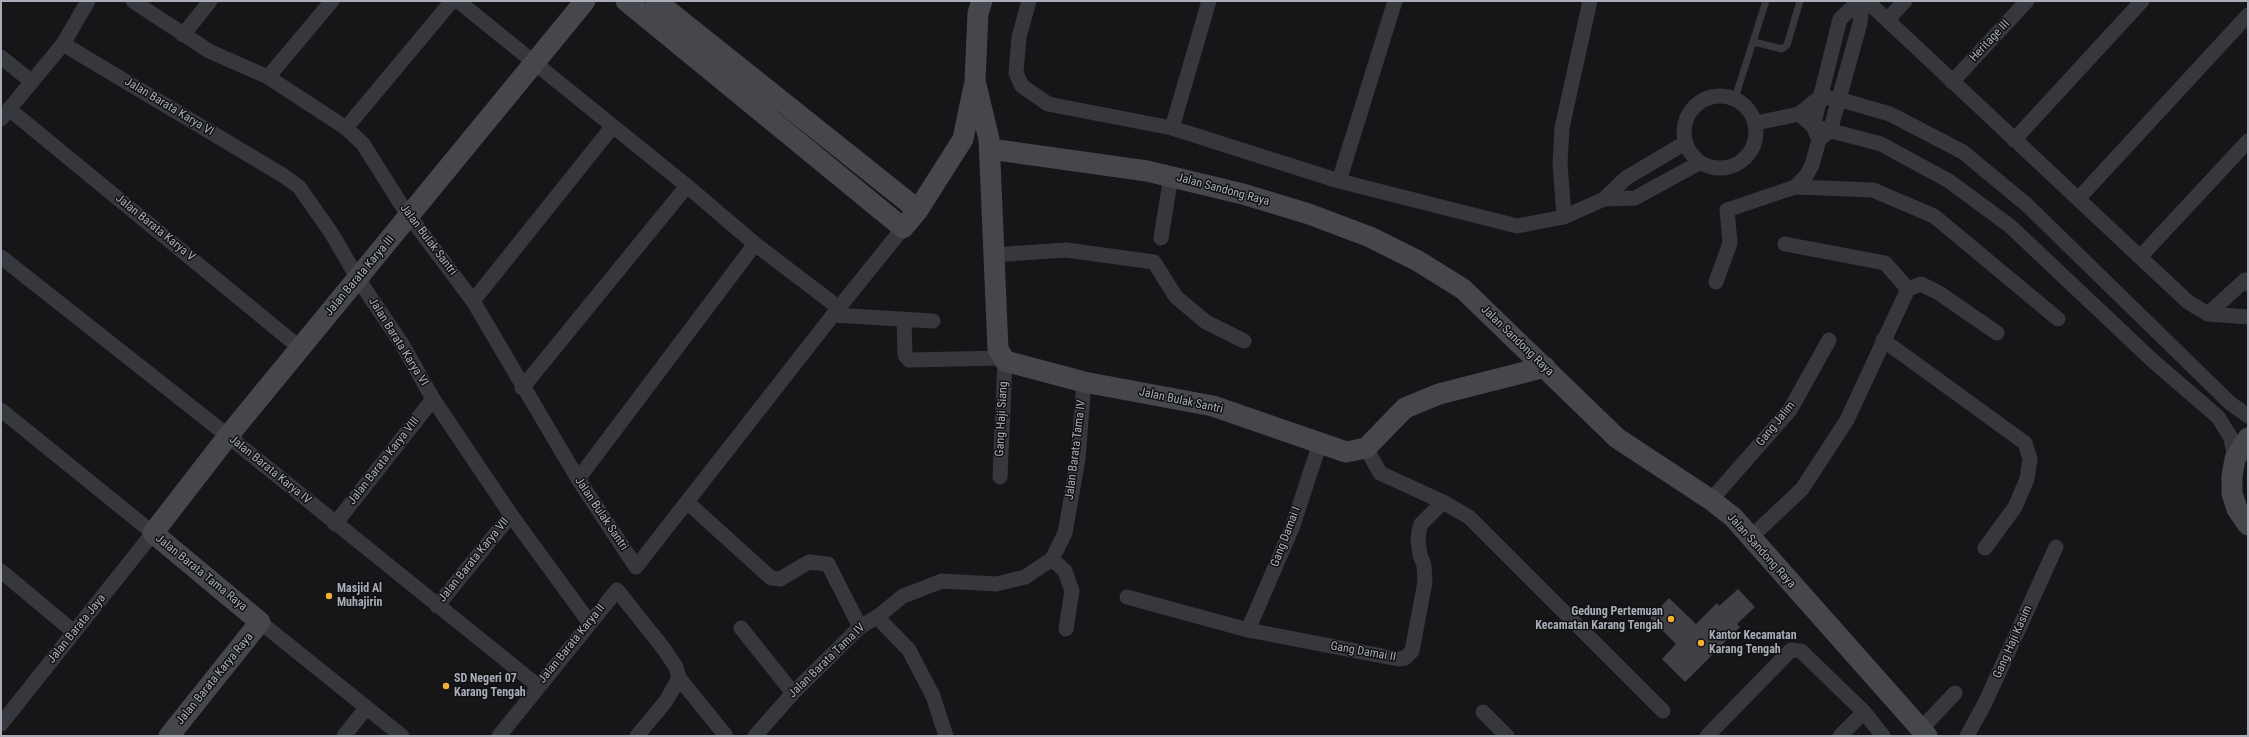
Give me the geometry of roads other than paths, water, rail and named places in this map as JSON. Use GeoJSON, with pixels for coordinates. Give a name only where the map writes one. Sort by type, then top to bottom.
{"type":"FeatureCollection","features":[{"type":"Feature","properties":{"kind":"street"},"geometry":{"type":"LineString","coordinates":[[5,114],[63,44],[88,1]]}},
{"type":"Feature","properties":{"kind":"street","name":"Jalan Bulak Santri"},"geometry":{"type":"LineString","coordinates":[[133,1],[182,35],[209,51],[268,77],[346,128],[363,144],[409,217],[473,301],[522,388],[578,479],[636,567],[687,502]]}},
{"type":"Feature","properties":{"kind":"street"},"geometry":{"type":"LineString","coordinates":[[182,35],[210,1]]}},
{"type":"Feature","properties":{"kind":"street"},"geometry":{"type":"LineString","coordinates":[[268,77],[332,1]]}},
{"type":"Feature","properties":{"kind":"street"},"geometry":{"type":"LineString","coordinates":[[346,128],[452,1]]}},
{"type":"Feature","properties":{"kind":"street"},"geometry":{"type":"LineString","coordinates":[[458,1],[687,186],[836,312],[933,321]]}},
{"type":"Feature","properties":{"kind":"street","name":"Jalan Barata Karya III"},"geometry":{"type":"LineString","coordinates":[[153,533],[228,436],[585,1]]}},
{"type":"Feature","properties":{"kind":"street"},"geometry":{"type":"LineString","coordinates":[[626,1],[903,228]]}},
{"type":"Feature","properties":{"kind":"street"},"geometry":{"type":"LineString","coordinates":[[656,1],[918,210]]}},
{"type":"Feature","properties":{"kind":"street"},"geometry":{"type":"LineString","coordinates":[[860,627],[828,564],[809,562],[780,579],[771,578],[687,502],[918,210],[963,139],[975,81],[978,13],[982,1]]}},
{"type":"Feature","properties":{"kind":"street"},"geometry":{"type":"LineString","coordinates":[[1029,1],[1019,37],[1016,73],[1022,86],[1048,104],[1172,128],[1339,181],[1517,226],[1564,216],[1604,199],[1626,178],[1685,143]]}},
{"type":"Feature","properties":{"kind":"street"},"geometry":{"type":"LineString","coordinates":[[1172,128],[1209,1]]}},
{"type":"Feature","properties":{"kind":"street"},"geometry":{"type":"LineString","coordinates":[[1339,181],[1395,1]]}},
{"type":"Feature","properties":{"kind":"street"},"geometry":{"type":"LineString","coordinates":[[1564,216],[1560,163],[1562,128],[1590,1]]}},
{"type":"Feature","properties":{"kind":"street"},"geometry":{"type":"LineString","coordinates":[[1795,187],[1806,176],[1812,165],[1820,132],[1820,97],[1840,19],[1858,1]]}},
{"type":"Feature","properties":{"kind":"street"},"geometry":{"type":"LineString","coordinates":[[1820,132],[1838,100],[1860,23],[1862,1]]}},
{"type":"Feature","properties":{"kind":"street"},"geometry":{"type":"LineString","coordinates":[[1866,1],[2188,302],[2208,314],[2248,317]]}},
{"type":"Feature","properties":{"kind":"street"},"geometry":{"type":"LineString","coordinates":[[1887,20],[1905,1]]}},
{"type":"Feature","properties":{"kind":"street","name":"Heritage III"},"geometry":{"type":"LineString","coordinates":[[1952,82],[2027,1]]}},
{"type":"Feature","properties":{"kind":"street"},"geometry":{"type":"LineString","coordinates":[[2014,140],[2142,1]]}},
{"type":"Feature","properties":{"kind":"street"},"geometry":{"type":"LineString","coordinates":[[2078,199],[2248,15]]}},
{"type":"Feature","properties":{"kind":"street","name":"Jalan Barata Karya VI"},"geometry":{"type":"LineString","coordinates":[[63,44],[284,176],[299,187],[332,234],[358,279],[402,344],[433,399],[511,515],[589,622]]}},
{"type":"Feature","properties":{"kind":"street"},"geometry":{"type":"LineString","coordinates":[[1,56],[32,82]]}},
{"type":"Feature","properties":{"kind":"street"},"geometry":{"type":"LineString","coordinates":[[975,81],[990,149],[993,255],[998,349],[1004,359]]}},
{"type":"Feature","properties":{"kind":"street"},"geometry":{"type":"LineString","coordinates":[[1718,95],[1735,98],[1748,108],[1756,123],[1756,141],[1748,157],[1734,167],[1716,169],[1699,163],[1690,154],[1685,143],[1684,127],[1690,111],[1703,100],[1718,95]]}},
{"type":"Feature","properties":{"kind":"street"},"geometry":{"type":"LineString","coordinates":[[1756,123],[1799,114],[1820,97],[1838,100],[1890,114],[1964,152],[2027,205],[2230,403],[2248,416]]}},
{"type":"Feature","properties":{"kind":"street","name":"Jalan Barata Karya V"},"geometry":{"type":"LineString","coordinates":[[5,114],[300,348]]}},
{"type":"Feature","properties":{"kind":"street"},"geometry":{"type":"LineString","coordinates":[[1799,114],[1820,132],[1881,144],[1948,181],[2010,226],[2152,360],[2218,417],[2231,438],[2235,459],[2232,476],[2232,493],[2238,509],[2247,525]]}},
{"type":"Feature","properties":{"kind":"street"},"geometry":{"type":"LineString","coordinates":[[473,301],[613,126]]}},
{"type":"Feature","properties":{"kind":"street"},"geometry":{"type":"LineString","coordinates":[[2140,257],[2248,141]]}},
{"type":"Feature","properties":{"kind":"street","name":"Jalan Sandong Raya"},"geometry":{"type":"LineString","coordinates":[[990,149],[1171,176],[1243,194],[1309,214],[1370,237],[1418,261],[1463,289],[1617,438],[1711,500],[1733,517],[1750,538],[1924,732]]}},
{"type":"Feature","properties":{"kind":"street"},"geometry":{"type":"LineString","coordinates":[[1604,199],[1635,198],[1699,163]]}},
{"type":"Feature","properties":{"kind":"street"},"geometry":{"type":"LineString","coordinates":[[1161,238],[1171,176]]}},
{"type":"Feature","properties":{"kind":"street"},"geometry":{"type":"LineString","coordinates":[[522,388],[687,186]]}},
{"type":"Feature","properties":{"kind":"street"},"geometry":{"type":"LineString","coordinates":[[1716,282],[1730,243],[1728,210],[1795,187],[1873,190],[1934,216],[2058,319]]}},
{"type":"Feature","properties":{"kind":"street"},"geometry":{"type":"LineString","coordinates":[[578,479],[755,244]]}},
{"type":"Feature","properties":{"kind":"street"},"geometry":{"type":"LineString","coordinates":[[1785,244],[1885,263],[1908,289]]}},
{"type":"Feature","properties":{"kind":"street"},"geometry":{"type":"LineString","coordinates":[[993,255],[1066,250],[1154,262],[1176,297],[1206,322],[1244,340]]}},
{"type":"Feature","properties":{"kind":"street","name":"Jalan Barata Karya IV"},"geometry":{"type":"LineString","coordinates":[[1,257],[228,436],[335,524],[538,686]]}},
{"type":"Feature","properties":{"kind":"street"},"geometry":{"type":"LineString","coordinates":[[2208,314],[2245,280],[2248,284]]}},
{"type":"Feature","properties":{"kind":"street"},"geometry":{"type":"LineString","coordinates":[[1750,538],[1802,489],[1847,420],[1908,289],[1921,284],[1939,293],[1997,333]]}},
{"type":"Feature","properties":{"kind":"street"},"geometry":{"type":"LineString","coordinates":[[904,319],[905,355],[909,360],[1004,359]]}},
{"type":"Feature","properties":{"kind":"street","name":"Gang Jalim"},"geometry":{"type":"LineString","coordinates":[[1711,500],[1790,410],[1829,340]]}},
{"type":"Feature","properties":{"kind":"street"},"geometry":{"type":"LineString","coordinates":[[1883,340],[2025,443],[2030,459],[2027,479],[2015,507],[1985,548]]}},
{"type":"Feature","properties":{"kind":"street"},"geometry":{"type":"LineString","coordinates":[[2152,360],[2170,344]]}},
{"type":"Feature","properties":{"kind":"street","name":"Jalan Bulak Santri"},"geometry":{"type":"LineString","coordinates":[[1004,359],[1084,382],[1213,406],[1346,452],[1366,448]]}},
{"type":"Feature","properties":{"kind":"street","name":"Gang Haji Siang"},"geometry":{"type":"LineString","coordinates":[[1000,477],[1004,359]]}},
{"type":"Feature","properties":{"kind":"street"},"geometry":{"type":"LineString","coordinates":[[1545,367],[1439,394],[1405,408],[1366,448],[1380,473],[1443,502],[1469,517],[1663,711]]}},
{"type":"Feature","properties":{"kind":"street","name":"Jalan Barata Tama IV"},"geometry":{"type":"LineString","coordinates":[[755,736],[793,693],[860,627],[877,617],[903,596],[942,581],[996,584],[1025,577],[1052,559],[1065,533],[1078,459],[1084,382]]}},
{"type":"Feature","properties":{"kind":"street","name":"Jalan Barata Karya VIII"},"geometry":{"type":"LineString","coordinates":[[335,524],[433,399]]}},
{"type":"Feature","properties":{"kind":"street","name":"Jalan Barata Tama Raya"},"geometry":{"type":"LineString","coordinates":[[1,410],[402,736]]}},
{"type":"Feature","properties":{"kind":"street"},"geometry":{"type":"LineString","coordinates":[[2235,459],[2248,438]]}},
{"type":"Feature","properties":{"kind":"street","name":"Gang Damai I"},"geometry":{"type":"LineString","coordinates":[[1248,630],[1292,528],[1320,443]]}},
{"type":"Feature","properties":{"kind":"street","name":"Gang Damai II"},"geometry":{"type":"LineString","coordinates":[[1248,630],[1398,659],[1404,658],[1412,651],[1425,582],[1424,565],[1420,556],[1418,541],[1419,531],[1421,524],[1443,502]]}},
{"type":"Feature","properties":{"kind":"street","name":"Jalan Barata Karya VII"},"geometry":{"type":"LineString","coordinates":[[437,606],[511,515]]}},
{"type":"Feature","properties":{"kind":"street","name":"Jalan Barata Jaya"},"geometry":{"type":"LineString","coordinates":[[2,721],[153,533]]}},
{"type":"Feature","properties":{"kind":"street","name":"Gang Haji Kasim"},"geometry":{"type":"LineString","coordinates":[[1967,736],[1985,703],[2056,547]]}},
{"type":"Feature","properties":{"kind":"street"},"geometry":{"type":"LineString","coordinates":[[1052,559],[1065,571],[1072,591],[1066,629]]}},
{"type":"Feature","properties":{"kind":"street"},"geometry":{"type":"LineString","coordinates":[[1,571],[74,632]]}},
{"type":"Feature","properties":{"kind":"street","name":"Jalan Barata Karya II"},"geometry":{"type":"LineString","coordinates":[[499,736],[589,622],[617,590],[676,667],[679,678]]}},
{"type":"Feature","properties":{"kind":"street"},"geometry":{"type":"LineString","coordinates":[[1127,597],[1248,630]]}},
{"type":"Feature","properties":{"kind":"street"},"geometry":{"type":"LineString","coordinates":[[877,617],[909,650],[933,696],[946,736]]}},
{"type":"Feature","properties":{"kind":"street","name":"Jalan Barata Karya Raya"},"geometry":{"type":"LineString","coordinates":[[169,736],[260,622]]}},
{"type":"Feature","properties":{"kind":"street"},"geometry":{"type":"LineString","coordinates":[[741,628],[793,693]]}},
{"type":"Feature","properties":{"kind":"street"},"geometry":{"type":"LineString","coordinates":[[1707,736],[1791,650],[1801,651],[1864,712],[1883,736]]}},
{"type":"Feature","properties":{"kind":"street"},"geometry":{"type":"LineString","coordinates":[[637,736],[666,701],[679,678],[726,736]]}},
{"type":"Feature","properties":{"kind":"street"},"geometry":{"type":"LineString","coordinates":[[1924,732],[1955,693]]}},
{"type":"Feature","properties":{"kind":"street"},"geometry":{"type":"LineString","coordinates":[[344,736],[366,708]]}},
{"type":"Feature","properties":{"kind":"street"},"geometry":{"type":"LineString","coordinates":[[1483,712],[1507,736]]}},
{"type":"Feature","properties":{"kind":"street"},"geometry":{"type":"LineString","coordinates":[[1840,736],[1864,712]]}},
{"type":"Feature","properties":{"kind":"lane"},"geometry":{"type":"LineString","coordinates":[[1735,98],[1766,1]]}},
{"type":"Feature","properties":{"kind":"lane"},"geometry":{"type":"LineString","coordinates":[[1754,42],[1782,49],[1787,45],[1800,1]]}},
{"type":"Feature","properties":{"kind":"place","name":"Masjid Al Muhajirin"},"geometry":{"type":"Point","coordinates":[329,596]}},
{"type":"Feature","properties":{"kind":"place","name":"Gedung Pertemuan Kecamatan Karang Tengah"},"geometry":{"type":"Point","coordinates":[1671,619]}},
{"type":"Feature","properties":{"kind":"place","name":"Kantor Kecamatan Karang Tengah"},"geometry":{"type":"Point","coordinates":[1701,643]}},
{"type":"Feature","properties":{"kind":"place","name":"SD Negeri 07 Karang Tengah"},"geometry":{"type":"Point","coordinates":[446,686]}}]}
